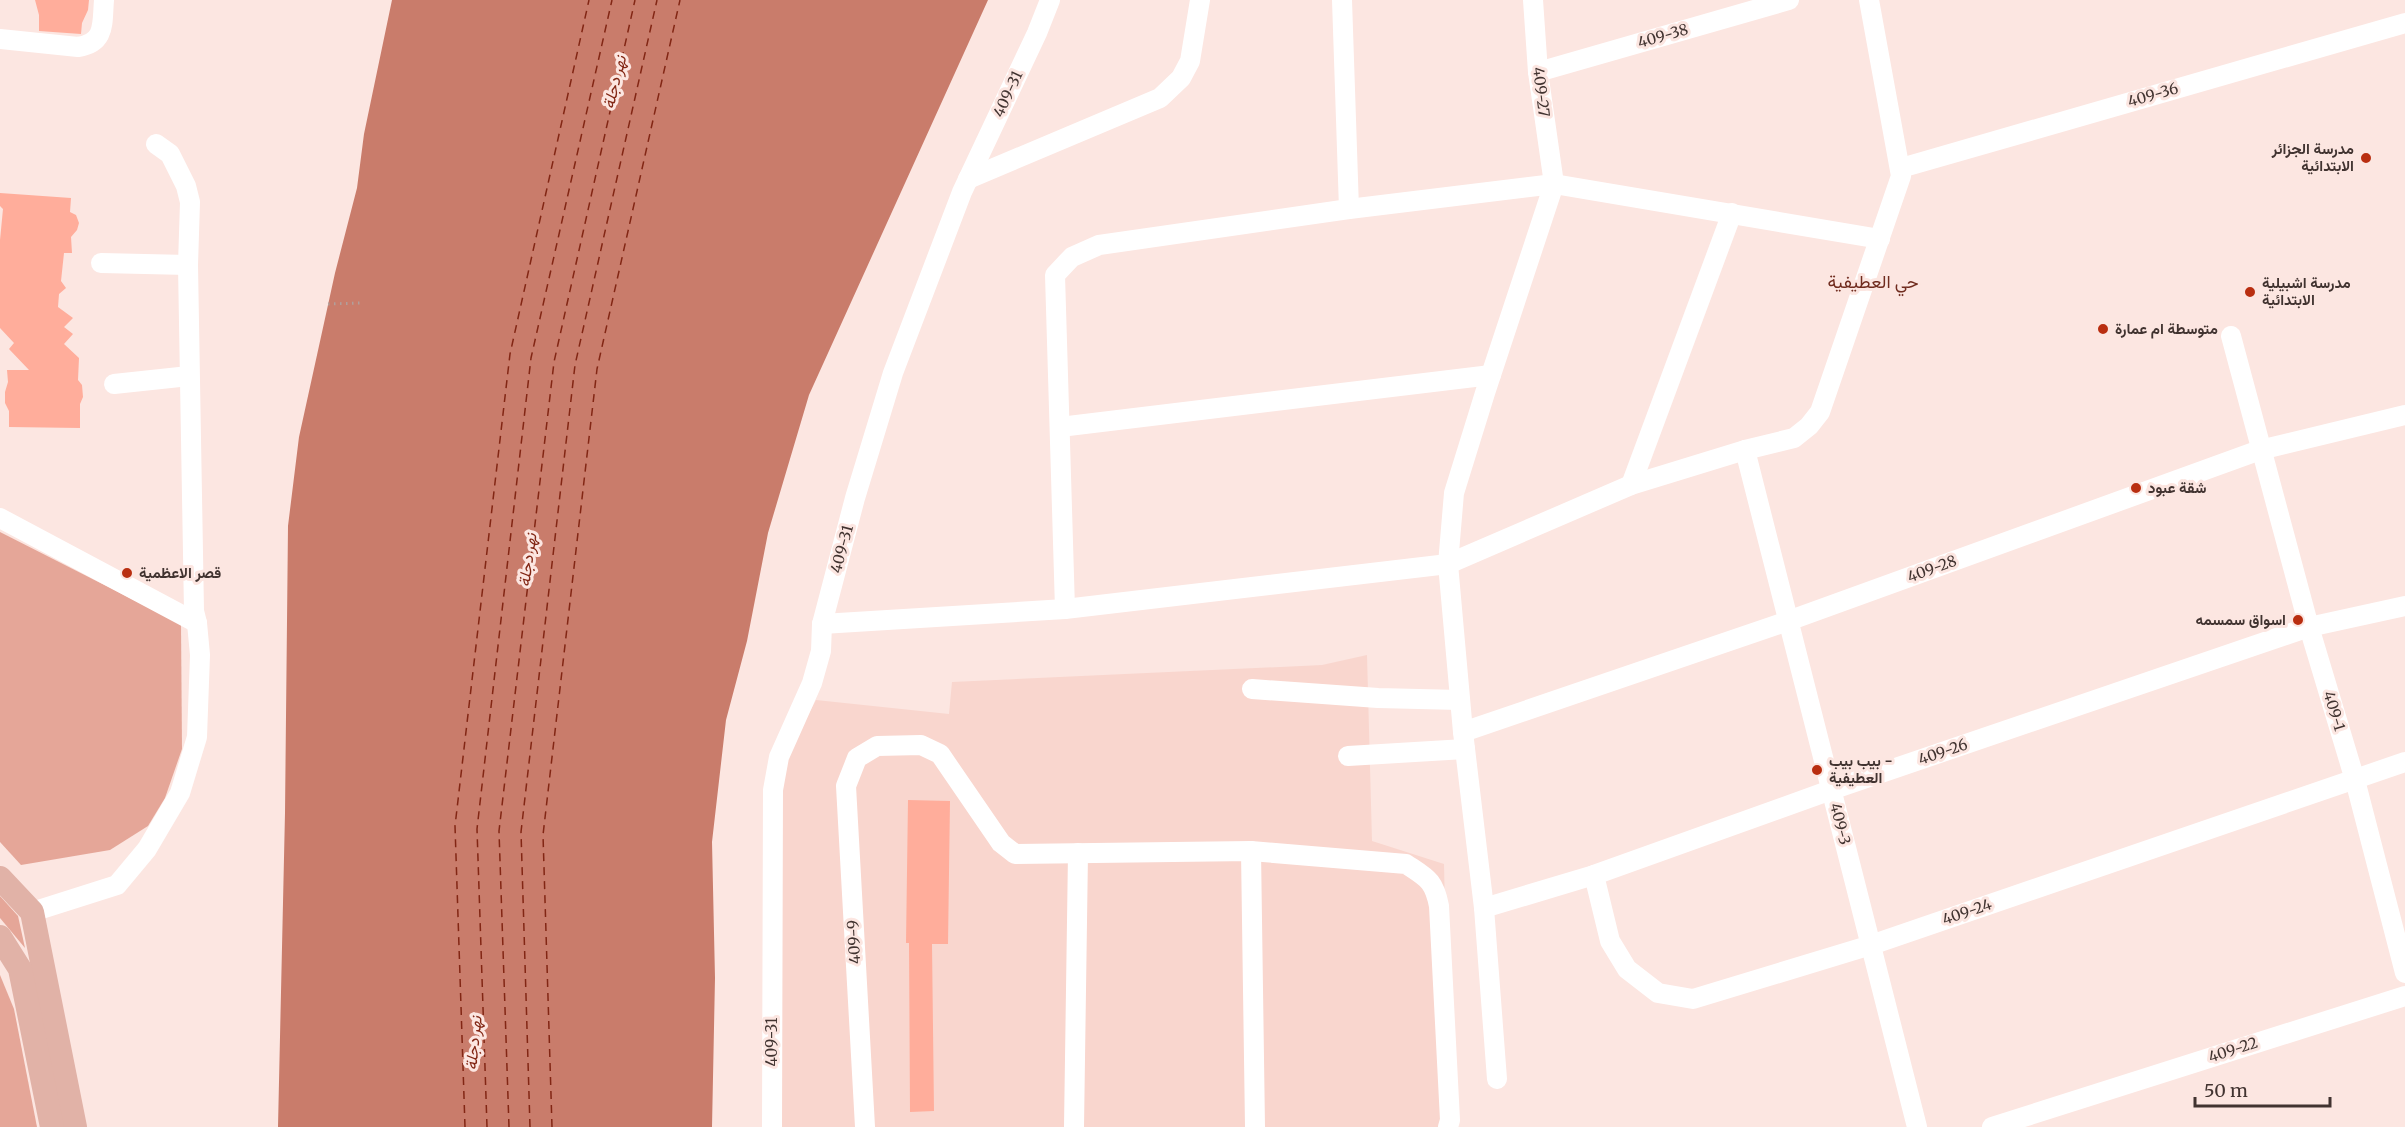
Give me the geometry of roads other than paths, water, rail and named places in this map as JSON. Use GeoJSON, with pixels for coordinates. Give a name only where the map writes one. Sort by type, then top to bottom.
{"type":"FeatureCollection","features":[{"type":"Feature","properties":{"kind":"main road"},"geometry":{"type":"LineString","coordinates":[[0,878],[32,912],[75,1127]]}},
{"type":"Feature","properties":{"kind":"main road"},"geometry":{"type":"LineString","coordinates":[[0,937],[20,969],[52,1127]]}},
{"type":"Feature","properties":{"kind":"street"},"geometry":{"type":"LineString","coordinates":[[0,39],[78,47],[91,45],[98,38],[101,28],[104,0]]}},
{"type":"Feature","properties":{"kind":"street","name":"409-31"},"geometry":{"type":"LineString","coordinates":[[772,1127],[773,790],[779,757],[812,682],[821,651],[822,624],[855,498],[893,373],[968,179],[1037,33],[1050,0]]}},
{"type":"Feature","properties":{"kind":"street"},"geometry":{"type":"LineString","coordinates":[[968,179],[1160,98],[1180,78],[1190,61],[1200,0]]}},
{"type":"Feature","properties":{"kind":"street"},"geometry":{"type":"LineString","coordinates":[[1342,0],[1349,209]]}},
{"type":"Feature","properties":{"kind":"street","name":"409-27"},"geometry":{"type":"LineString","coordinates":[[1533,0],[1538,72],[1554,184]]}},
{"type":"Feature","properties":{"kind":"street","name":"409-38"},"geometry":{"type":"LineString","coordinates":[[1538,72],[1789,0]]}},
{"type":"Feature","properties":{"kind":"street"},"geometry":{"type":"LineString","coordinates":[[822,624],[1065,609],[1448,564],[1631,485],[1745,450],[1794,438],[1809,426],[1820,412],[1899,184],[1901,168],[1869,0]]}},
{"type":"Feature","properties":{"kind":"street","name":"409-36"},"geometry":{"type":"LineString","coordinates":[[1901,168],[2405,23]]}},
{"type":"Feature","properties":{"kind":"street"},"geometry":{"type":"LineString","coordinates":[[32,912],[117,885],[147,849],[180,793],[197,737],[200,655],[194,611],[189,376],[190,202],[186,186],[170,154],[156,144]]}},
{"type":"Feature","properties":{"kind":"street"},"geometry":{"type":"LineString","coordinates":[[1497,1079],[1484,908],[1464,741],[1448,564],[1454,493],[1554,184]]}},
{"type":"Feature","properties":{"kind":"street"},"geometry":{"type":"LineString","coordinates":[[1065,609],[1055,274],[1072,257],[1099,245],[1349,209],[1554,184],[1881,239]]}},
{"type":"Feature","properties":{"kind":"street"},"geometry":{"type":"LineString","coordinates":[[1631,485],[1732,213]]}},
{"type":"Feature","properties":{"kind":"street"},"geometry":{"type":"LineString","coordinates":[[101,263],[188,265]]}},
{"type":"Feature","properties":{"kind":"street","name":"409-1"},"geometry":{"type":"LineString","coordinates":[[2231,336],[2309,627],[2355,780],[2405,973]]}},
{"type":"Feature","properties":{"kind":"street"},"geometry":{"type":"LineString","coordinates":[[1060,427],[1491,375]]}},
{"type":"Feature","properties":{"kind":"street"},"geometry":{"type":"LineString","coordinates":[[114,384],[189,376]]}},
{"type":"Feature","properties":{"kind":"street","name":"409-28"},"geometry":{"type":"LineString","coordinates":[[1348,756],[1464,741],[2260,450],[2405,415]]}},
{"type":"Feature","properties":{"kind":"street","name":"409-3"},"geometry":{"type":"LineString","coordinates":[[1745,450],[1917,1127]]}},
{"type":"Feature","properties":{"kind":"street"},"geometry":{"type":"LineString","coordinates":[[0,518],[197,623]]}},
{"type":"Feature","properties":{"kind":"street","name":"409-26"},"geometry":{"type":"LineString","coordinates":[[1484,908],[1594,875],[1832,790],[2309,627],[2405,606]]}},
{"type":"Feature","properties":{"kind":"street"},"geometry":{"type":"LineString","coordinates":[[1252,688],[1378,698],[1460,700]]}},
{"type":"Feature","properties":{"kind":"street","name":"409-9"},"geometry":{"type":"LineString","coordinates":[[865,1127],[846,786],[857,758],[877,746],[921,745],[940,754],[1001,843],[1015,854],[1078,853]]}},
{"type":"Feature","properties":{"kind":"street","name":"409-24"},"geometry":{"type":"LineString","coordinates":[[1594,875],[1610,941],[1627,969],[1658,993],[1693,999],[1871,945],[2405,762]]}},
{"type":"Feature","properties":{"kind":"street"},"geometry":{"type":"LineString","coordinates":[[1251,851],[1255,1127]]}},
{"type":"Feature","properties":{"kind":"street"},"geometry":{"type":"LineString","coordinates":[[1074,1127],[1078,853],[1251,851],[1406,864],[1424,876],[1435,888],[1439,906],[1448,1127]]}},
{"type":"Feature","properties":{"kind":"street","name":"409-22"},"geometry":{"type":"LineString","coordinates":[[1992,1127],[2405,996]]}},
{"type":"Feature","properties":{"kind":"water","name":"نهر دجلة"},"geometry":{"type":"Polygon","coordinates":[[[392,0],[988,0],[809,395],[768,533],[747,641],[726,720],[712,842],[715,978],[712,1127],[278,1127],[288,526],[299,437],[335,273],[357,188],[364,134],[392,0]]]}},
{"type":"Feature","properties":{"kind":"place","name":"مدرسة الجزائر الابتدائية"},"geometry":{"type":"Point","coordinates":[2366,158]}},
{"type":"Feature","properties":{"kind":"place","name":"مدرسة اشبيلية الابتدائية"},"geometry":{"type":"Point","coordinates":[2250,292]}},
{"type":"Feature","properties":{"kind":"place","name":"متوسطة ام عمارة"},"geometry":{"type":"Point","coordinates":[2103,329]}},
{"type":"Feature","properties":{"kind":"place","name":"شقة عبود"},"geometry":{"type":"Point","coordinates":[2136,488]}},
{"type":"Feature","properties":{"kind":"place","name":"قصر الاعظمية"},"geometry":{"type":"Point","coordinates":[127,573]}},
{"type":"Feature","properties":{"kind":"place","name":"اسواق سمسمه"},"geometry":{"type":"Point","coordinates":[2298,620]}},
{"type":"Feature","properties":{"kind":"place","name":"بيب بيب - العطيفية"},"geometry":{"type":"Point","coordinates":[1817,770]}},
{"type":"Feature","properties":{"kind":"district","name":"حي العطيفية"},"geometry":{"type":"Point","coordinates":[1873,282]}}]}
